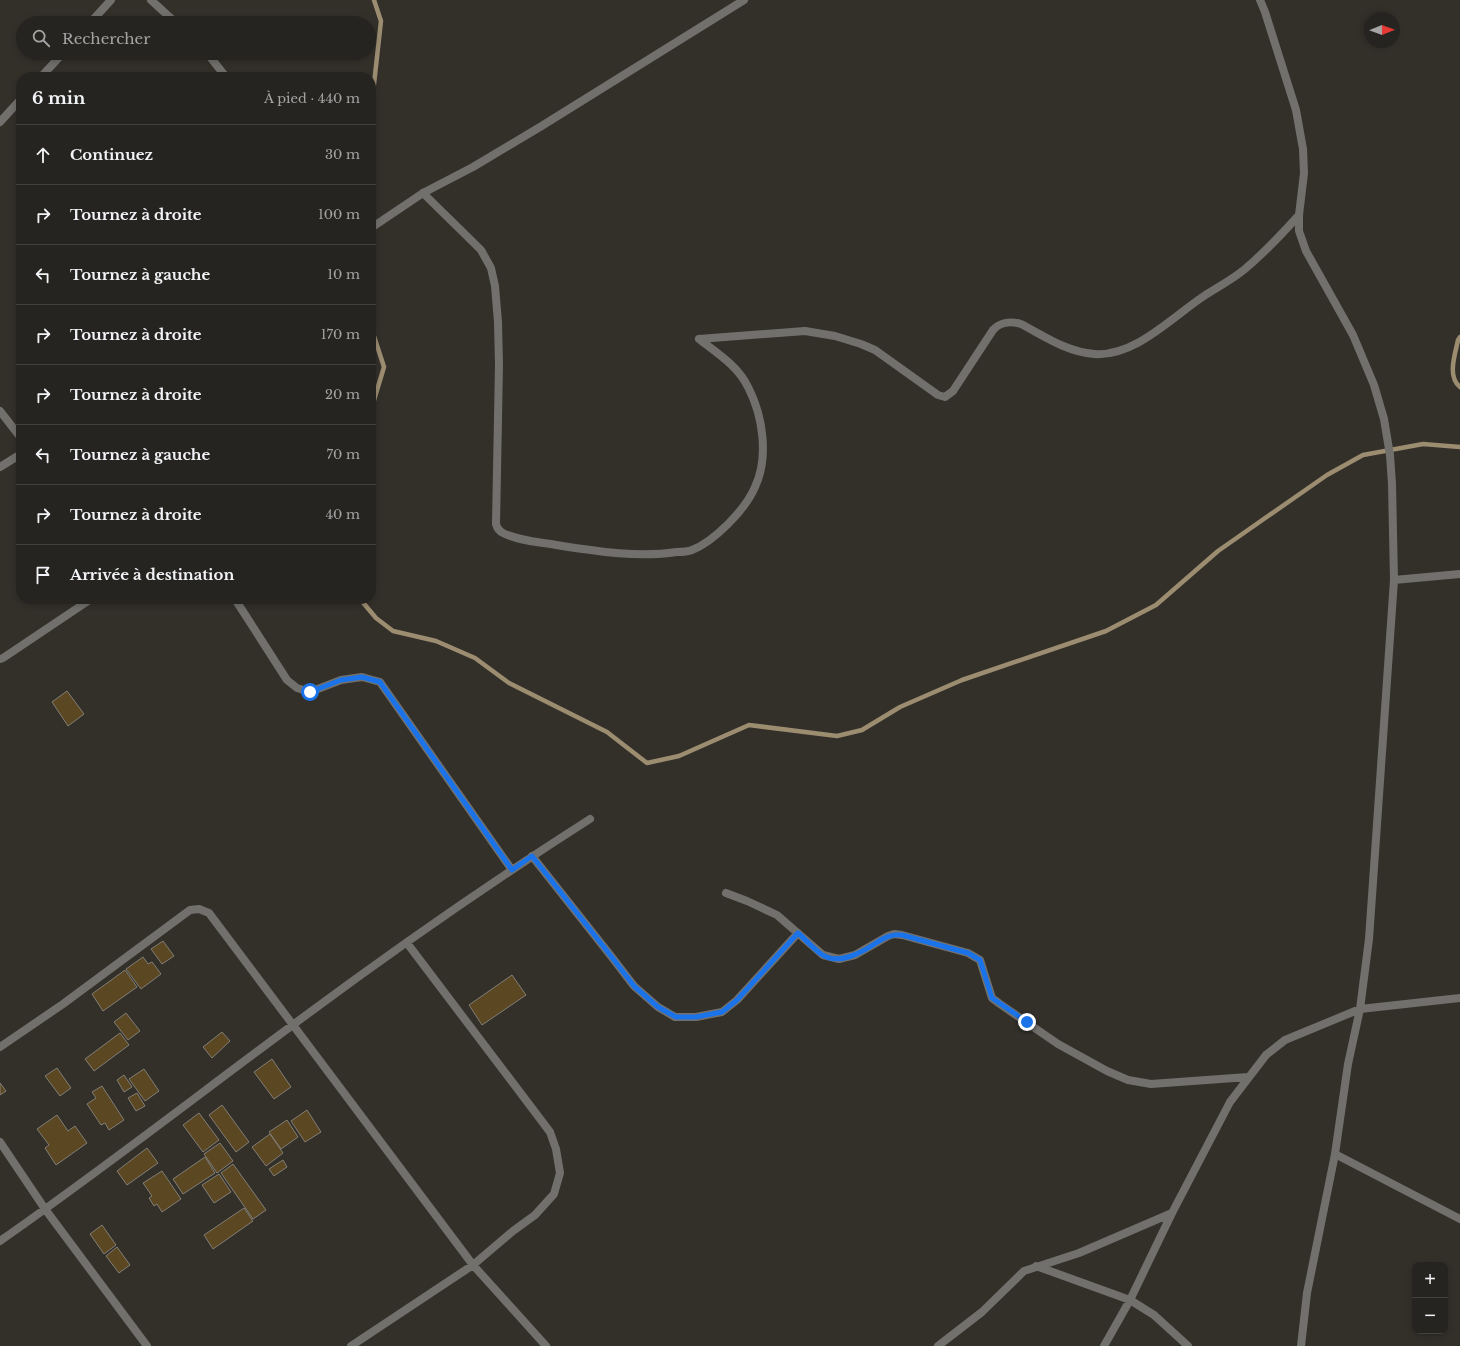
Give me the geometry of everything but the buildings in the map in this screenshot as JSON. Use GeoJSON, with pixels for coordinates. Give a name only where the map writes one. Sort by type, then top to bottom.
{"type":"FeatureCollection","features":[{"type":"Feature","properties":{"kind":"street"},"geometry":{"type":"LineString","coordinates":[[96,16],[111,0]]}},
{"type":"Feature","properties":{"kind":"street"},"geometry":{"type":"LineString","coordinates":[[151,0],[168,16]]}},
{"type":"Feature","properties":{"kind":"street"},"geometry":{"type":"LineString","coordinates":[[376,225],[423,193],[486,159],[744,0]]}},
{"type":"Feature","properties":{"kind":"street"},"geometry":{"type":"LineString","coordinates":[[1260,0],[1296,110],[1303,149],[1304,173],[1299,215],[1299,231],[1306,251],[1353,335],[1374,385],[1384,419],[1390,455],[1391,477],[1394,580],[1369,939],[1360,1009],[1348,1064],[1335,1154],[1307,1293],[1301,1346]]}},
{"type":"Feature","properties":{"kind":"street"},"geometry":{"type":"LineString","coordinates":[[46,72],[57,60]]}},
{"type":"Feature","properties":{"kind":"street"},"geometry":{"type":"LineString","coordinates":[[213,60],[222,72]]}},
{"type":"Feature","properties":{"kind":"street"},"geometry":{"type":"LineString","coordinates":[[0,122],[16,104]]}},
{"type":"Feature","properties":{"kind":"street"},"geometry":{"type":"LineString","coordinates":[[423,193],[481,250],[491,268],[496,286],[499,365],[497,529],[508,535],[547,543],[617,553],[664,554],[691,550],[707,542],[722,530],[739,513],[755,487],[761,469],[762,446],[760,418],[748,387],[733,366],[699,339],[805,331],[835,336],[875,350],[938,395],[945,397],[953,391],[997,325],[1014,322],[1021,324],[1063,346],[1081,352],[1095,354],[1115,352],[1132,346],[1148,337],[1204,296],[1244,270],[1268,249],[1299,215]]}},
{"type":"Feature","properties":{"kind":"street"},"geometry":{"type":"LineString","coordinates":[[0,411],[16,432]]}},
{"type":"Feature","properties":{"kind":"street"},"geometry":{"type":"LineString","coordinates":[[0,467],[16,457]]}},
{"type":"Feature","properties":{"kind":"street"},"geometry":{"type":"LineString","coordinates":[[1394,580],[1460,574]]}},
{"type":"Feature","properties":{"kind":"street"},"geometry":{"type":"LineString","coordinates":[[0,659],[84,604]]}},
{"type":"Feature","properties":{"kind":"street"},"geometry":{"type":"LineString","coordinates":[[238,604],[287,680],[297,688],[310,692],[341,680],[362,677],[380,682],[512,870]]}},
{"type":"Feature","properties":{"kind":"street"},"geometry":{"type":"LineString","coordinates":[[0,1241],[45,1210],[292,1025],[532,856],[590,819]]}},
{"type":"Feature","properties":{"kind":"street"},"geometry":{"type":"LineString","coordinates":[[532,856],[634,986],[658,1007],[676,1017],[696,1017],[722,1012],[742,995],[798,933]]}},
{"type":"Feature","properties":{"kind":"street"},"geometry":{"type":"LineString","coordinates":[[726,893],[777,915],[822,955],[839,959],[855,955],[894,934],[968,953],[980,960],[992,998],[1058,1044],[1107,1071],[1128,1080],[1151,1084],[1248,1077]]}},
{"type":"Feature","properties":{"kind":"street"},"geometry":{"type":"LineString","coordinates":[[0,1047],[63,1004],[190,910],[199,909],[209,913],[473,1265],[546,1346]]}},
{"type":"Feature","properties":{"kind":"street"},"geometry":{"type":"LineString","coordinates":[[352,1346],[473,1265],[513,1231],[535,1215],[554,1194],[560,1173],[556,1149],[550,1132],[407,943]]}},
{"type":"Feature","properties":{"kind":"street"},"geometry":{"type":"LineString","coordinates":[[1104,1346],[1130,1300],[1172,1213],[1230,1102],[1266,1055],[1285,1040],[1360,1009],[1460,998]]}},
{"type":"Feature","properties":{"kind":"street"},"geometry":{"type":"LineString","coordinates":[[0,1142],[45,1210],[147,1346]]}},
{"type":"Feature","properties":{"kind":"street"},"geometry":{"type":"LineString","coordinates":[[1335,1154],[1460,1219]]}},
{"type":"Feature","properties":{"kind":"street"},"geometry":{"type":"LineString","coordinates":[[938,1346],[982,1312],[1024,1271],[1085,1250],[1172,1213]]}},
{"type":"Feature","properties":{"kind":"street"},"geometry":{"type":"LineString","coordinates":[[1036,1266],[1130,1300],[1154,1315],[1188,1346]]}},
{"type":"Feature","properties":{"kind":"waterway"},"geometry":{"type":"LineString","coordinates":[[374,0],[381,21],[375,72]]}},
{"type":"Feature","properties":{"kind":"waterway"},"geometry":{"type":"LineString","coordinates":[[1460,337],[1458,340],[1453,365],[1454,377],[1460,387]]}},
{"type":"Feature","properties":{"kind":"waterway"},"geometry":{"type":"LineString","coordinates":[[376,342],[384,367],[376,393]]}},
{"type":"Feature","properties":{"kind":"waterway"},"geometry":{"type":"LineString","coordinates":[[364,604],[376,618],[393,631],[436,641],[475,658],[509,683],[607,732],[647,763],[679,756],[749,725],[837,736],[862,730],[900,707],[962,680],[1106,631],[1156,605],[1218,551],[1327,475],[1363,455],[1423,444],[1460,447]]}},
{"type":"Feature","properties":{"kind":"route"},"geometry":{"type":"LineString","coordinates":[[310,692],[341,680],[362,677],[380,682],[512,870],[532,856],[634,986],[658,1007],[676,1017],[696,1017],[722,1012],[737,1000],[798,933],[822,955],[839,959],[855,955],[894,934],[968,953],[980,960],[984,968],[988,988],[992,998],[1027,1022]]}}]}
